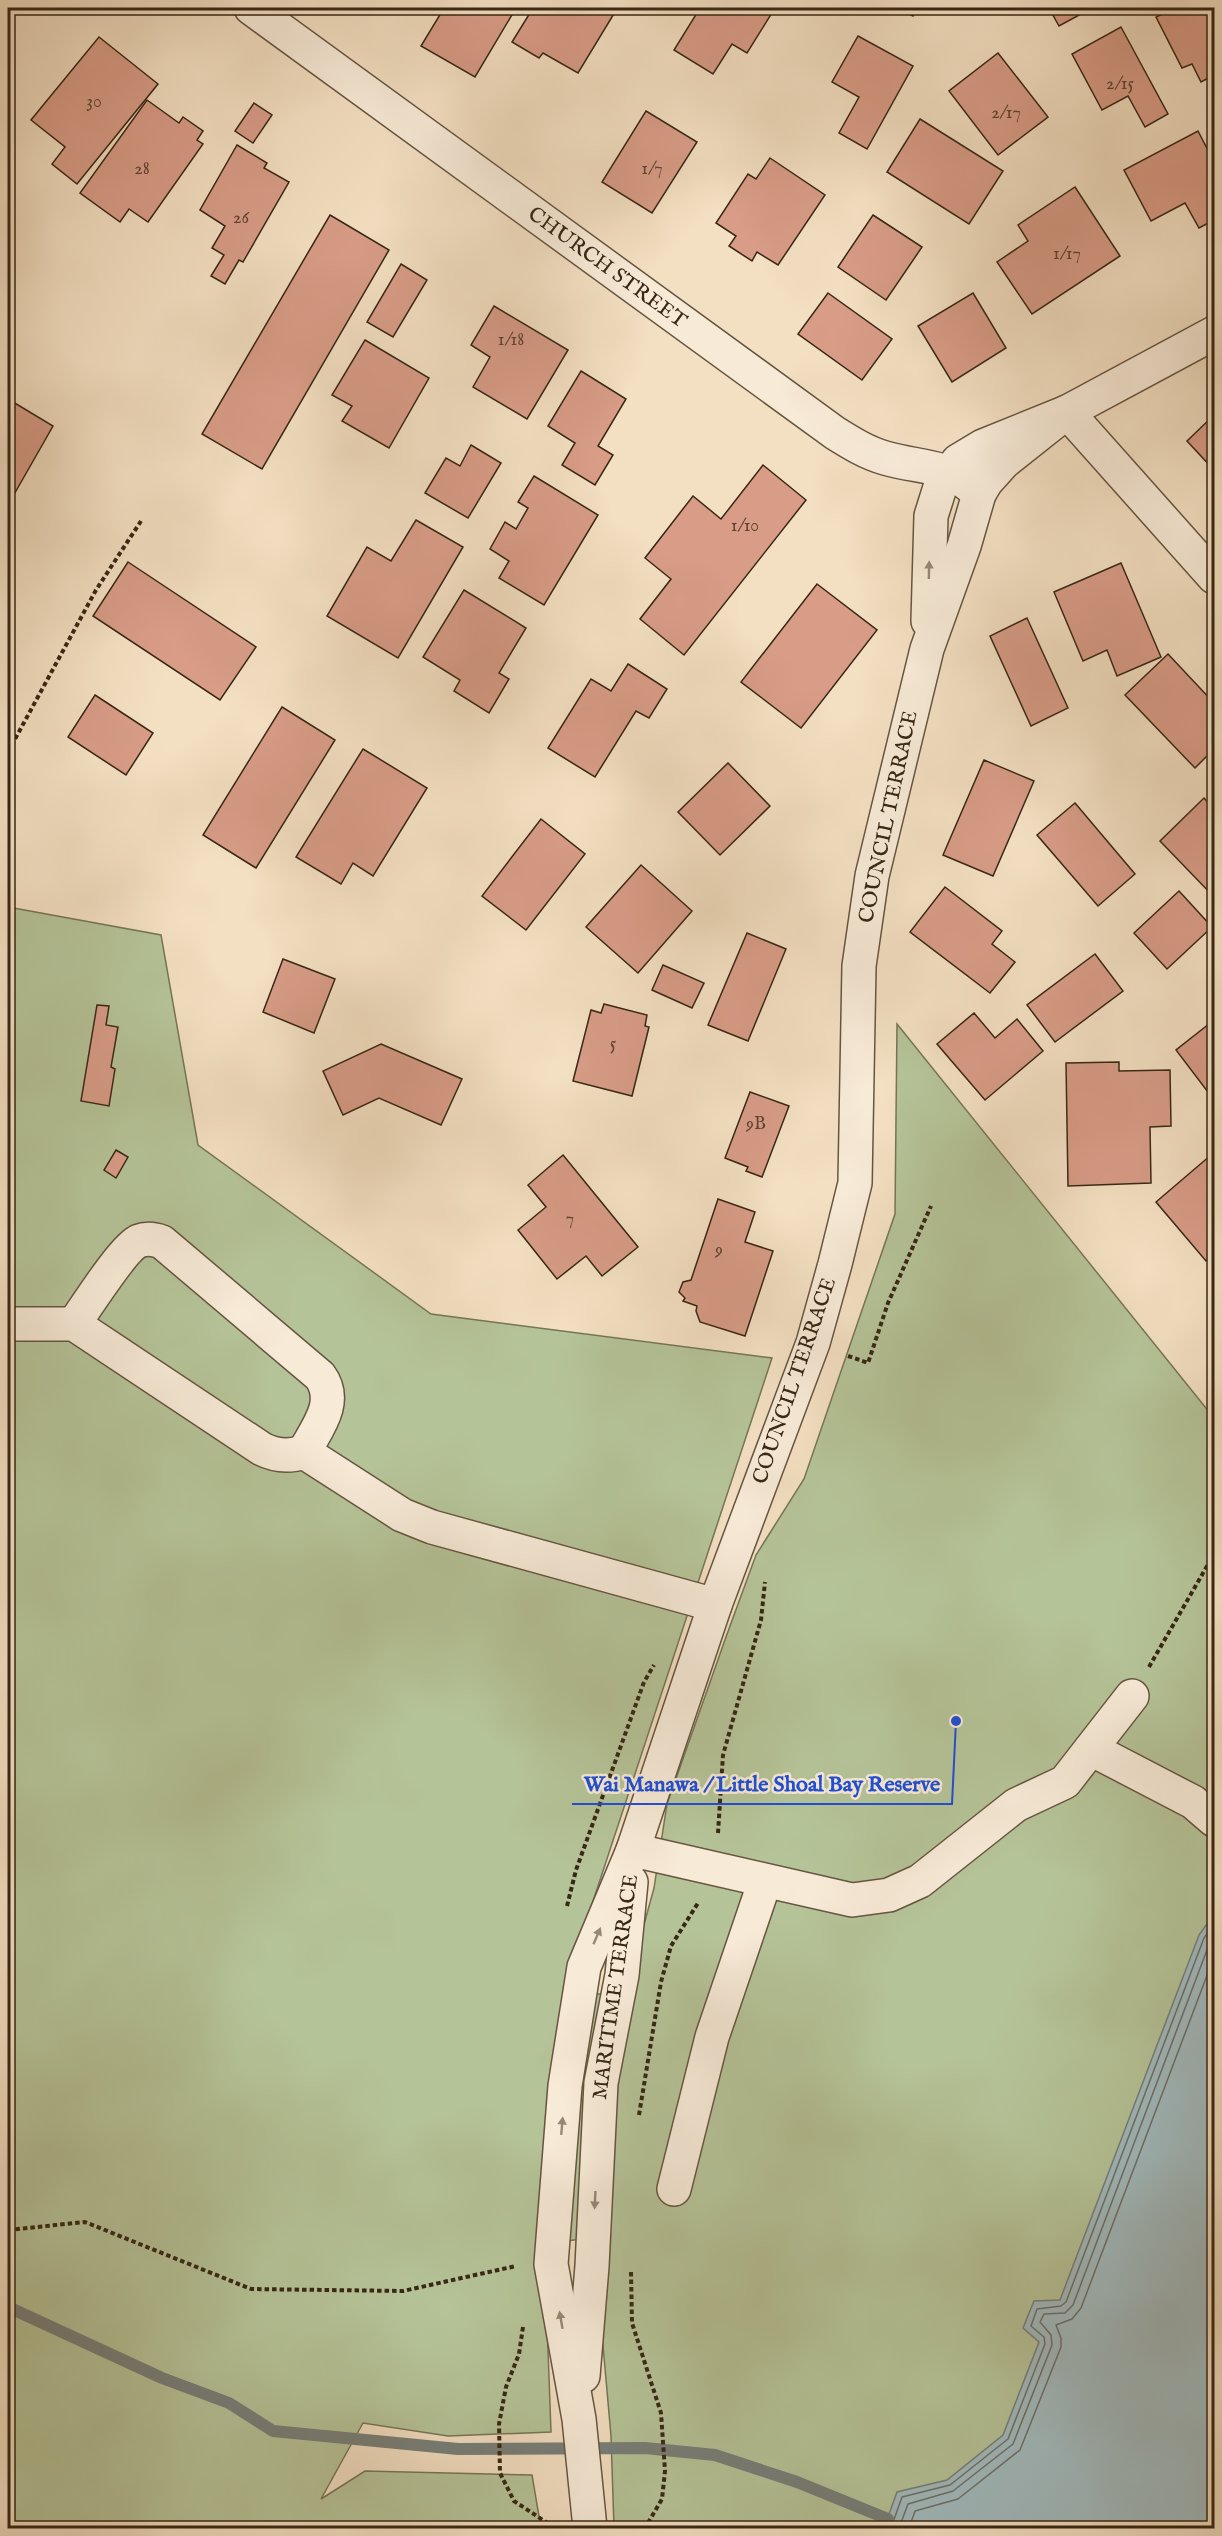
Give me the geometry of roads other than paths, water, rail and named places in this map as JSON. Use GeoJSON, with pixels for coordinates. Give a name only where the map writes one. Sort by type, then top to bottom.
{"type":"FeatureCollection","features":[{"type":"Feature","properties":{"kind":"street","name":"CHURCH STREET"},"geometry":{"type":"LineString","coordinates":[[251,8],[825,427],[855,446],[886,458],[948,471],[962,478],[979,494]]}},
{"type":"Feature","properties":{"kind":"street"},"geometry":{"type":"LineString","coordinates":[[948,471],[968,454],[1067,412],[1215,333]]}},
{"type":"Feature","properties":{"kind":"street"},"geometry":{"type":"LineString","coordinates":[[979,494],[986,482],[1004,462],[1067,412]]}},
{"type":"Feature","properties":{"kind":"street"},"geometry":{"type":"LineString","coordinates":[[1067,412],[1215,577]]}},
{"type":"Feature","properties":{"kind":"street","name":"COUNCIL TERRACE"},"geometry":{"type":"LineString","coordinates":[[927,649],[931,516],[937,493],[948,471]]}},
{"type":"Feature","properties":{"kind":"street","name":"COUNCIL TERRACE"},"geometry":{"type":"LineString","coordinates":[[633,1850],[715,1605],[813,1343],[855,1183],[859,966],[872,876],[927,649],[964,546],[979,494]]}},
{"type":"Feature","properties":{"kind":"street"},"geometry":{"type":"LineString","coordinates":[[8,1324],[74,1324],[270,1453],[292,1456],[304,1452],[325,1412],[329,1398],[327,1386],[320,1376],[162,1242],[150,1238],[137,1241],[124,1255],[74,1324]]}},
{"type":"Feature","properties":{"kind":"street"},"geometry":{"type":"LineString","coordinates":[[304,1452],[402,1515],[432,1527],[715,1605]]}},
{"type":"Feature","properties":{"kind":"street"},"geometry":{"type":"LineString","coordinates":[[633,1850],[852,1899],[889,1894],[920,1881],[1016,1804],[1065,1782],[1132,1696]]}},
{"type":"Feature","properties":{"kind":"street"},"geometry":{"type":"LineString","coordinates":[[1091,1749],[1193,1802],[1215,1820]]}},
{"type":"Feature","properties":{"kind":"street","name":"MARITIME TERRACE"},"geometry":{"type":"LineString","coordinates":[[590,2529],[579,2419],[592,2266],[601,2084],[622,1975],[633,1850]]}},
{"type":"Feature","properties":{"kind":"street"},"geometry":{"type":"LineString","coordinates":[[674,2189],[712,2037],[765,1881]]}},
{"type":"Feature","properties":{"kind":"water"},"geometry":{"type":"Polygon","coordinates":[[[1214,1914],[1214,2528],[884,2528],[897,2492],[947,2480],[1003,2435],[1039,2342],[1023,2328],[1034,2301],[1060,2300],[1199,1935],[1214,1914]]]}},
{"type":"Feature","properties":{"kind":"waterway"},"geometry":{"type":"LineString","coordinates":[[8,2307],[162,2378],[229,2403],[273,2431],[458,2449],[645,2448],[715,2455],[797,2482],[888,2519]]}},
{"type":"Feature","properties":{"kind":"place","name":"Wai Manawa / Little Shoal Bay Reserve"},"geometry":{"type":"Point","coordinates":[956,1721]}}]}
